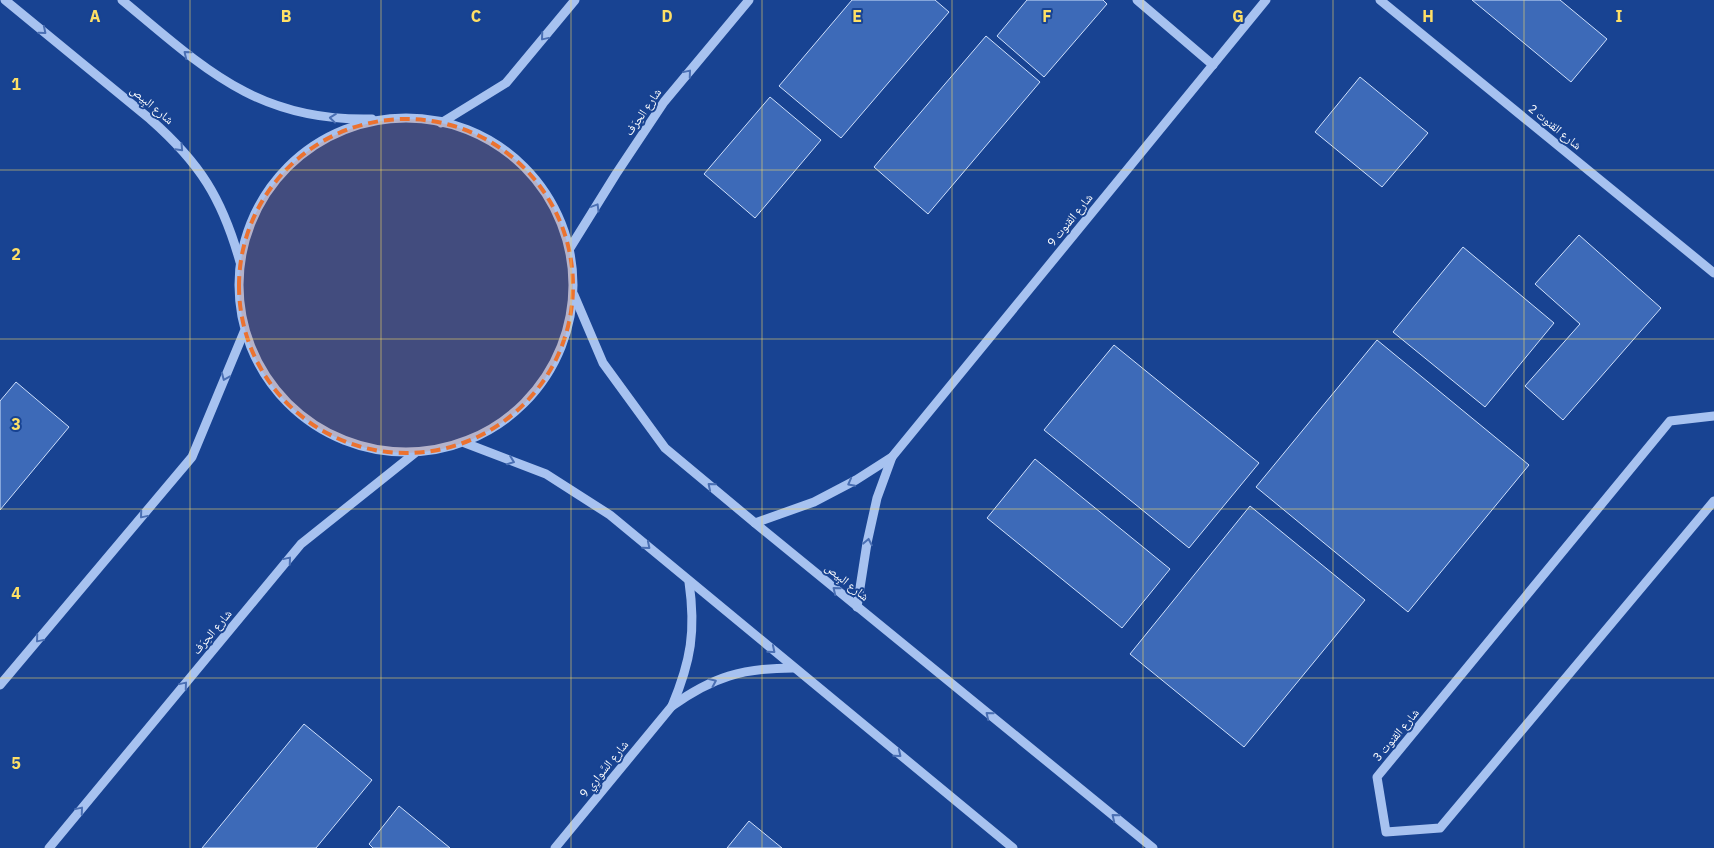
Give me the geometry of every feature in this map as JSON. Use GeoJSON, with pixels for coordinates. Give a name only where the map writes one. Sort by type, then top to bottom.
{"type":"FeatureCollection","features":[{"type":"Feature","properties":{"kind":"street","name":"شارع البِيص"},"geometry":{"type":"LineString","coordinates":[[5,0],[170,137],[189,158],[207,182],[221,207],[232,234],[240,262]]}},
{"type":"Feature","properties":{"kind":"street"},"geometry":{"type":"LineString","coordinates":[[122,0],[201,66],[228,84],[256,98],[286,110],[350,120],[412,117],[441,123],[487,138],[525,166],[554,204],[570,248],[574,295],[564,342],[541,384],[507,419],[466,443],[415,453],[359,447],[308,423],[268,382],[244,332],[238,297],[240,262],[256,211],[287,167],[331,135],[382,119]]}},
{"type":"Feature","properties":{"kind":"street"},"geometry":{"type":"LineString","coordinates":[[441,123],[506,83],[576,0]]}},
{"type":"Feature","properties":{"kind":"street","name":"شارع الحِرَف"},"geometry":{"type":"LineString","coordinates":[[570,248],[664,102],[749,0]]}},
{"type":"Feature","properties":{"kind":"street"},"geometry":{"type":"LineString","coordinates":[[1137,0],[1213,65]]}},
{"type":"Feature","properties":{"kind":"street","name":"شارع القنوت 9"},"geometry":{"type":"LineString","coordinates":[[755,523],[814,502],[856,480],[892,457],[1266,0]]}},
{"type":"Feature","properties":{"kind":"street","name":"شارع القنوت 2"},"geometry":{"type":"LineString","coordinates":[[1380,0],[1714,273]]}},
{"type":"Feature","properties":{"kind":"street","name":"شارع البِيص"},"geometry":{"type":"LineString","coordinates":[[574,295],[603,363],[665,448],[1153,848]]}},
{"type":"Feature","properties":{"kind":"street"},"geometry":{"type":"LineString","coordinates":[[0,684],[192,458],[244,332]]}},
{"type":"Feature","properties":{"kind":"street","name":"شارع القنوت 3"},"geometry":{"type":"LineString","coordinates":[[1714,416],[1670,421],[1377,777],[1386,832],[1440,828],[1714,501]]}},
{"type":"Feature","properties":{"kind":"street"},"geometry":{"type":"LineString","coordinates":[[466,443],[546,474],[610,514],[793,668],[1013,848]]}},
{"type":"Feature","properties":{"kind":"street","name":"شارع الحِرَف"},"geometry":{"type":"LineString","coordinates":[[49,848],[301,544],[415,453]]}},
{"type":"Feature","properties":{"kind":"street","name":"شارع القنوت 9"},"geometry":{"type":"LineString","coordinates":[[857,607],[867,543],[877,498],[892,457]]}},
{"type":"Feature","properties":{"kind":"street","name":"شارع السَّوارِي 9"},"geometry":{"type":"LineString","coordinates":[[672,706],[689,658],[693,633],[693,607],[690,582]]}},
{"type":"Feature","properties":{"kind":"street","name":"شارع السَّوارِي 9"},"geometry":{"type":"LineString","coordinates":[[555,848],[672,706],[693,691],[716,680],[741,672],[768,668],[793,668]]}},
{"type":"Feature","properties":{"kind":"highlighted area"},"geometry":{"type":"Polygon","coordinates":[[[412,117],[487,137],[525,166],[554,204],[570,248],[574,295],[564,342],[541,384],[507,419],[465,443],[415,453],[359,447],[308,423],[268,382],[244,332],[238,297],[240,262],[256,211],[287,167],[331,135],[382,119],[412,117]]]}},
{"type":"Feature","properties":{"kind":"building"},"geometry":{"type":"Polygon","coordinates":[[[852,0],[935,0],[949,12],[841,138],[779,86],[852,0]]]}},
{"type":"Feature","properties":{"kind":"building"},"geometry":{"type":"Polygon","coordinates":[[[1027,0],[1103,0],[1107,4],[1044,77],[997,36],[1027,0]]]}},
{"type":"Feature","properties":{"kind":"building"},"geometry":{"type":"Polygon","coordinates":[[[1472,0],[1560,0],[1607,39],[1571,82],[1472,0]]]}},
{"type":"Feature","properties":{"kind":"building"},"geometry":{"type":"Polygon","coordinates":[[[986,36],[1040,82],[928,214],[874,167],[986,36]]]}},
{"type":"Feature","properties":{"kind":"building"},"geometry":{"type":"Polygon","coordinates":[[[1360,77],[1428,133],[1382,187],[1315,132],[1360,77]]]}},
{"type":"Feature","properties":{"kind":"building"},"geometry":{"type":"Polygon","coordinates":[[[770,97],[821,140],[755,218],[704,174],[770,97]]]}},
{"type":"Feature","properties":{"kind":"building"},"geometry":{"type":"Polygon","coordinates":[[[1579,235],[1661,308],[1563,420],[1525,386],[1580,324],[1535,284],[1579,235]]]}},
{"type":"Feature","properties":{"kind":"building"},"geometry":{"type":"Polygon","coordinates":[[[1463,247],[1554,323],[1485,407],[1393,332],[1463,247]]]}},
{"type":"Feature","properties":{"kind":"building"},"geometry":{"type":"Polygon","coordinates":[[[1377,340],[1529,465],[1408,612],[1256,487],[1377,340]]]}},
{"type":"Feature","properties":{"kind":"building"},"geometry":{"type":"Polygon","coordinates":[[[1114,345],[1259,463],[1189,548],[1044,430],[1114,345]]]}},
{"type":"Feature","properties":{"kind":"building"},"geometry":{"type":"Polygon","coordinates":[[[16,382],[69,427],[0,510],[0,401],[16,382]]]}},
{"type":"Feature","properties":{"kind":"building"},"geometry":{"type":"Polygon","coordinates":[[[1035,459],[1170,569],[1122,628],[987,518],[1035,459]]]}},
{"type":"Feature","properties":{"kind":"building"},"geometry":{"type":"Polygon","coordinates":[[[1250,506],[1365,600],[1244,747],[1130,654],[1250,506]]]}},
{"type":"Feature","properties":{"kind":"building"},"geometry":{"type":"Polygon","coordinates":[[[304,724],[372,780],[316,848],[202,848],[304,724]]]}},
{"type":"Feature","properties":{"kind":"building"},"geometry":{"type":"Polygon","coordinates":[[[399,806],[450,848],[373,848],[369,844],[399,806]]]}},
{"type":"Feature","properties":{"kind":"building"},"geometry":{"type":"Polygon","coordinates":[[[749,821],[782,848],[727,848],[749,821]]]}}]}
